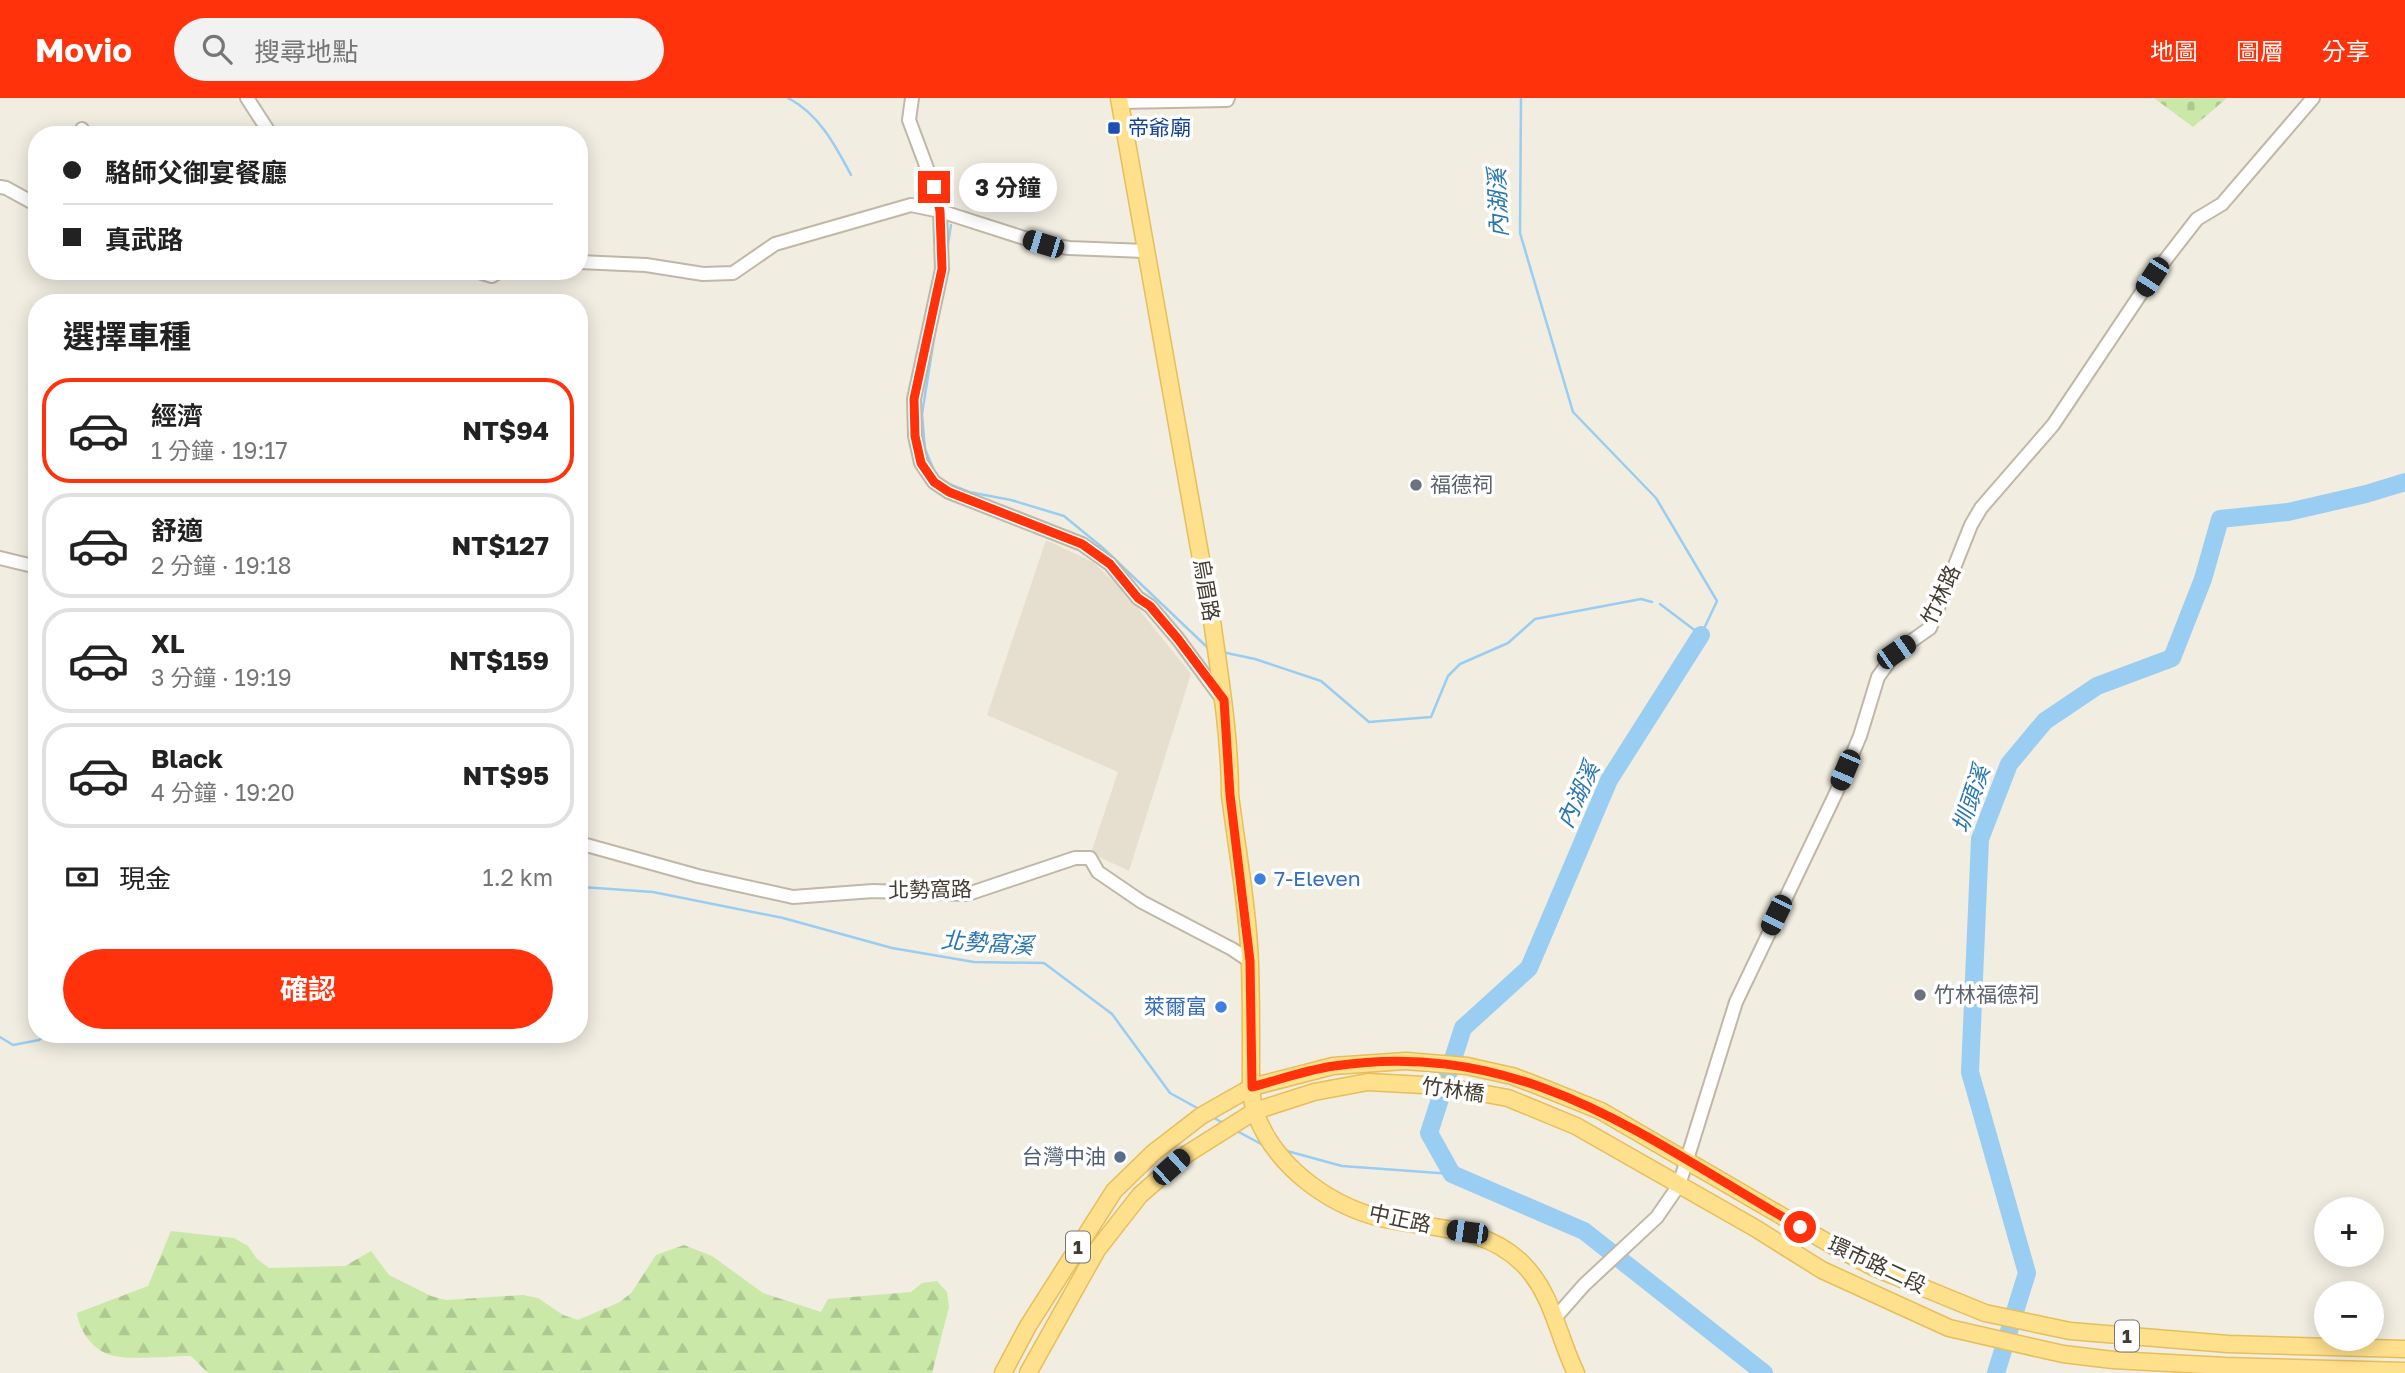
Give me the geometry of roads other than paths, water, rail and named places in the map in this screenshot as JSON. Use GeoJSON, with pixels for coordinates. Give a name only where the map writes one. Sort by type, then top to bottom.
{"type":"FeatureCollection","features":[{"type":"Feature","properties":{"kind":"main road","name":"烏眉路"},"geometry":{"type":"LineString","coordinates":[[1119,100],[1224,700],[1230,795],[1250,961],[1252,1087]]}},
{"type":"Feature","properties":{"kind":"main road","name":"竹林橋"},"geometry":{"type":"LineString","coordinates":[[1252,1087],[1333,1066],[1406,1061],[1467,1066],[1511,1076]]}},
{"type":"Feature","properties":{"kind":"main road","name":"環市路二段"},"geometry":{"type":"LineString","coordinates":[[1511,1076],[1601,1111],[1875,1268],[1985,1313],[2026,1323],[2111,1335],[2228,1344],[2405,1349]]}},
{"type":"Feature","properties":{"kind":"main road","name":"竹林橋"},"geometry":{"type":"LineString","coordinates":[[1255,1111],[1314,1092],[1368,1082],[1442,1086],[1508,1098]]}},
{"type":"Feature","properties":{"kind":"main road","name":"中正路"},"geometry":{"type":"LineString","coordinates":[[1252,1087],[1255,1111],[1272,1143],[1293,1169],[1332,1199],[1392,1221],[1467,1232],[1506,1250],[1523,1264],[1545,1296],[1576,1373]]}},
{"type":"Feature","properties":{"kind":"main road","name":"1"},"geometry":{"type":"LineString","coordinates":[[1003,1373],[1028,1326],[1114,1191],[1172,1137],[1252,1087]]}},
{"type":"Feature","properties":{"kind":"main road","name":"環市路二段"},"geometry":{"type":"LineString","coordinates":[[1508,1098],[1576,1126],[1822,1270],[1949,1328],[2015,1345],[2112,1360],[2405,1371]]}},
{"type":"Feature","properties":{"kind":"main road","name":"1"},"geometry":{"type":"LineString","coordinates":[[1028,1373],[1097,1250],[1140,1195],[1187,1154],[1255,1111]]}},
{"type":"Feature","properties":{"kind":"street"},"geometry":{"type":"LineString","coordinates":[[247,98],[265,126]]}},
{"type":"Feature","properties":{"kind":"street"},"geometry":{"type":"LineString","coordinates":[[912,98],[909,120],[940,211],[942,269],[914,399],[915,436],[921,463],[934,482],[949,492],[1082,544],[1110,564],[1178,639],[1224,700]]}},
{"type":"Feature","properties":{"kind":"street"},"geometry":{"type":"LineString","coordinates":[[1119,100],[1228,98]]}},
{"type":"Feature","properties":{"kind":"street","name":"竹林路"},"geometry":{"type":"LineString","coordinates":[[1555,1318],[1584,1285],[1644,1230],[1679,1185],[1689,1160],[1703,1104],[1735,1002],[1836,793],[1860,736],[1878,677],[1896,652],[1930,628],[1970,525],[1981,508],[2053,425],[2152,277],[2197,219],[2222,204],[2313,98]]}},
{"type":"Feature","properties":{"kind":"street"},"geometry":{"type":"LineString","coordinates":[[0,187],[28,200]]}},
{"type":"Feature","properties":{"kind":"street"},"geometry":{"type":"LineString","coordinates":[[588,262],[646,265],[703,274],[733,273],[775,244],[911,205],[940,211],[1043,244],[1069,248],[1145,251]]}},
{"type":"Feature","properties":{"kind":"street"},"geometry":{"type":"LineString","coordinates":[[0,558],[28,565]]}},
{"type":"Feature","properties":{"kind":"street","name":"北勢窩路"},"geometry":{"type":"LineString","coordinates":[[588,845],[698,876],[793,897],[873,891],[968,894],[1074,858],[1090,858],[1098,872],[1142,902],[1233,949],[1250,961]]}},
{"type":"Feature","properties":{"kind":"waterway"},"geometry":{"type":"LineString","coordinates":[[788,98],[817,121],[851,175]]}},
{"type":"Feature","properties":{"kind":"waterway","name":"內湖溪"},"geometry":{"type":"LineString","coordinates":[[1521,98],[1520,233],[1573,412],[1656,498],[1717,601],[1701,635],[1660,604]]}},
{"type":"Feature","properties":{"kind":"waterway"},"geometry":{"type":"LineString","coordinates":[[947,250],[951,225]]}},
{"type":"Feature","properties":{"kind":"waterway"},"geometry":{"type":"LineString","coordinates":[[935,332],[922,414],[925,449],[935,473]]}},
{"type":"Feature","properties":{"kind":"waterway"},"geometry":{"type":"LineString","coordinates":[[944,482],[969,492],[1011,500],[1064,516],[1103,548],[1209,649]]}},
{"type":"Feature","properties":{"kind":"waterway","name":"圳頭溪"},"geometry":{"type":"LineString","coordinates":[[1996,1373],[2027,1273],[1970,1072],[1980,839],[2009,764],[2045,721],[2097,686],[2172,658],[2203,579],[2220,519],[2288,512],[2405,482]]}},
{"type":"Feature","properties":{"kind":"waterway"},"geometry":{"type":"LineString","coordinates":[[1222,652],[1255,659],[1321,681],[1369,722],[1431,717],[1448,676],[1460,664],[1508,643],[1535,619],[1641,599],[1652,602]]}},
{"type":"Feature","properties":{"kind":"waterway","name":"內湖溪"},"geometry":{"type":"LineString","coordinates":[[1701,635],[1609,780],[1529,968],[1463,1028],[1429,1133],[1452,1174],[1584,1231],[1764,1373]]}},
{"type":"Feature","properties":{"kind":"waterway","name":"北勢窩溪"},"geometry":{"type":"LineString","coordinates":[[588,887],[653,892],[783,918],[892,948],[974,962],[1044,963],[1112,1014],[1170,1093],[1199,1109]]}},
{"type":"Feature","properties":{"kind":"waterway","name":"北勢窩溪"},"geometry":{"type":"LineString","coordinates":[[0,1037],[13,1045],[28,1042]]}},
{"type":"Feature","properties":{"kind":"waterway","name":"北勢窩溪"},"geometry":{"type":"LineString","coordinates":[[1211,1116],[1223,1123]]}},
{"type":"Feature","properties":{"kind":"waterway","name":"北勢窩溪"},"geometry":{"type":"LineString","coordinates":[[1235,1130],[1263,1145]]}},
{"type":"Feature","properties":{"kind":"waterway","name":"北勢窩溪"},"geometry":{"type":"LineString","coordinates":[[1287,1151],[1342,1166],[1452,1174]]}},
{"type":"Feature","properties":{"kind":"place","name":"帝爺廟"},"geometry":{"type":"Point","coordinates":[1114,128]}},
{"type":"Feature","properties":{"kind":"place","name":"福德祠"},"geometry":{"type":"Point","coordinates":[1416,485]}},
{"type":"Feature","properties":{"kind":"place","name":"7-Eleven"},"geometry":{"type":"Point","coordinates":[1260,879]}},
{"type":"Feature","properties":{"kind":"place","name":"竹林福德祠"},"geometry":{"type":"Point","coordinates":[1920,995]}},
{"type":"Feature","properties":{"kind":"place","name":"萊爾富"},"geometry":{"type":"Point","coordinates":[1221,1007]}},
{"type":"Feature","properties":{"kind":"place","name":"台灣中油"},"geometry":{"type":"Point","coordinates":[1120,1157]}}]}
